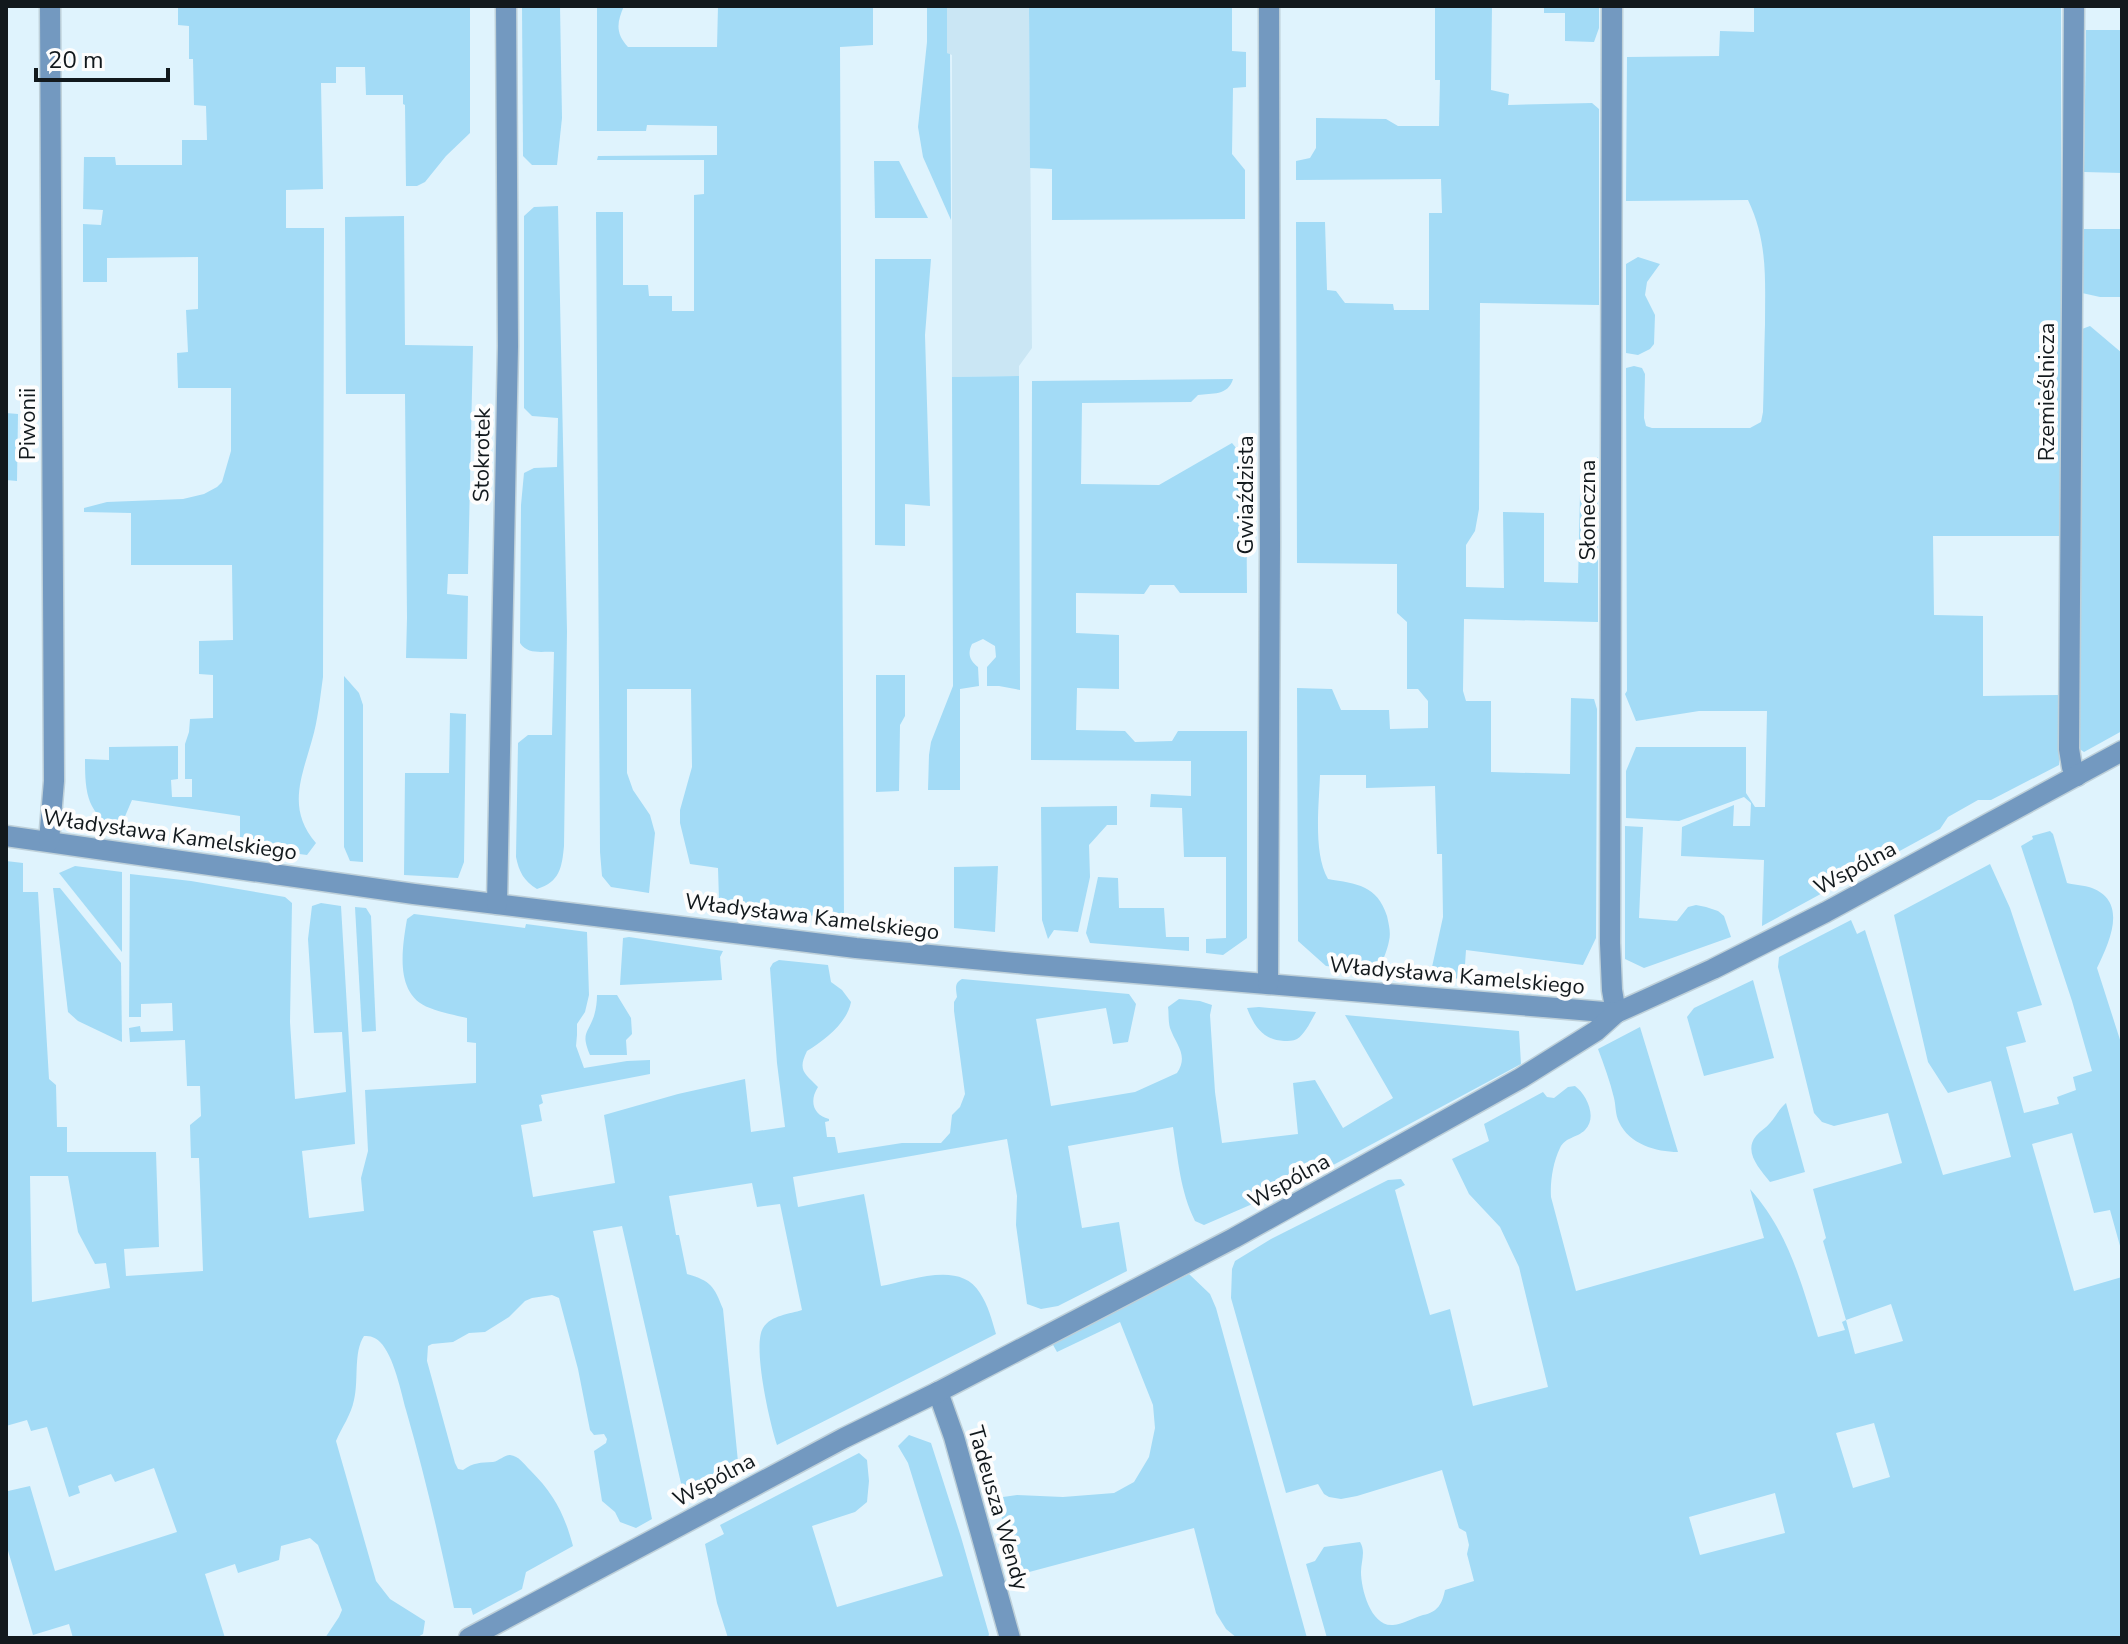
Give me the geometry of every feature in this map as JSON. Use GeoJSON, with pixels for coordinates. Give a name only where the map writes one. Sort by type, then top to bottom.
{"type":"FeatureCollection","features":[{"type":"Feature","properties":{"kind":"street","name":"Piwonii"},"geometry":{"type":"LineString","coordinates":[[49,841],[54,781],[50,6]]}},
{"type":"Feature","properties":{"kind":"street","name":"Stokrotek"},"geometry":{"type":"LineString","coordinates":[[497,904],[508,346],[506,6]]}},
{"type":"Feature","properties":{"kind":"street","name":"Gwiaździsta"},"geometry":{"type":"LineString","coordinates":[[1268,984],[1269,6]]}},
{"type":"Feature","properties":{"kind":"street","name":"Słoneczna"},"geometry":{"type":"LineString","coordinates":[[1612,6],[1610,943],[1616,1013]]}},
{"type":"Feature","properties":{"kind":"street","name":"Rzemieślnicza"},"geometry":{"type":"LineString","coordinates":[[2074,6],[2069,757],[2077,776]]}},
{"type":"Feature","properties":{"kind":"street","name":"Wspólna"},"geometry":{"type":"LineString","coordinates":[[469,1638],[844,1438],[1234,1238],[1521,1078],[1596,1031],[1616,1013],[1826,912],[2122,751]]}},
{"type":"Feature","properties":{"kind":"street","name":"Władysława Kamelskiego"},"geometry":{"type":"LineString","coordinates":[[6,836],[386,891],[856,948],[1616,1013]]}},
{"type":"Feature","properties":{"kind":"street","name":"Tadeusza Wendy"},"geometry":{"type":"LineString","coordinates":[[938,1392],[954,1437],[1010,1638]]}},
{"type":"Feature","properties":{"kind":"shaded area"},"geometry":{"type":"Polygon","coordinates":[[[178,6],[470,6],[470,133],[425,182],[406,186],[403,95],[366,95],[365,67],[336,67],[336,83],[321,83],[323,189],[286,190],[286,228],[324,228],[323,677],[316,725],[299,793],[302,818],[316,843],[307,855],[240,846],[240,816],[132,800],[120,828],[100,817],[87,792],[85,759],[109,760],[109,747],[178,746],[178,779],[171,780],[172,797],[192,797],[192,779],[185,779],[185,744],[190,719],[213,718],[213,675],[199,674],[199,641],[233,640],[232,565],[131,565],[131,513],[84,512],[84,508],[107,502],[183,499],[204,494],[222,482],[231,451],[231,388],[178,388],[177,353],[188,352],[186,310],[198,309],[198,257],[107,258],[107,282],[83,282],[83,224],[101,225],[103,210],[83,209],[84,157],[115,157],[116,165],[182,165],[182,140],[207,140],[206,106],[194,105],[189,26],[178,25],[178,6]]]}},
{"type":"Feature","properties":{"kind":"shaded area"},"geometry":{"type":"Polygon","coordinates":[[[522,6],[560,6],[562,118],[557,165],[532,165],[523,156],[522,6]]]}},
{"type":"Feature","properties":{"kind":"shaded area"},"geometry":{"type":"Polygon","coordinates":[[[597,6],[624,6],[618,27],[628,47],[717,47],[718,6],[873,6],[873,45],[840,47],[844,921],[719,900],[718,868],[690,864],[680,810],[692,767],[691,689],[627,689],[627,773],[633,790],[650,815],[655,833],[649,893],[611,887],[602,876],[596,212],[623,212],[623,285],[648,285],[649,296],[672,296],[672,311],[694,311],[694,195],[704,194],[704,160],[597,160],[598,156],[717,155],[717,126],[647,125],[646,131],[597,131],[597,6]]]}},
{"type":"Feature","properties":{"kind":"shaded area"},"geometry":{"type":"Polygon","coordinates":[[[927,6],[947,6],[951,220],[923,157],[918,127],[927,42],[927,6]]]}},
{"type":"Feature","properties":{"kind":"shaded area"},"geometry":{"type":"Polygon","coordinates":[[[947,6],[1232,6],[1029,17],[1032,348],[1019,366],[1019,376],[952,377],[952,55],[947,53],[947,6]]]}},
{"type":"Feature","properties":{"kind":"shaded area"},"geometry":{"type":"Polygon","coordinates":[[[1029,6],[1232,6],[1232,51],[1246,52],[1246,87],[1233,88],[1232,154],[1245,170],[1245,219],[1052,220],[1052,169],[1030,168],[1029,6]]]}},
{"type":"Feature","properties":{"kind":"shaded area"},"geometry":{"type":"Polygon","coordinates":[[[1435,6],[1492,6],[1491,90],[1509,94],[1508,105],[1592,103],[1599,109],[1599,305],[1480,303],[1479,509],[1475,531],[1466,545],[1466,587],[1504,588],[1503,512],[1544,513],[1544,582],[1578,583],[1580,494],[1588,466],[1598,457],[1598,622],[1464,619],[1463,691],[1466,701],[1491,701],[1491,772],[1570,774],[1571,698],[1594,699],[1597,709],[1596,938],[1583,965],[1466,950],[1464,979],[1448,978],[1432,967],[1443,917],[1442,854],[1437,854],[1435,786],[1366,788],[1366,775],[1320,775],[1318,828],[1323,868],[1328,879],[1365,888],[1378,898],[1387,916],[1390,938],[1380,971],[1326,966],[1298,941],[1297,688],[1332,689],[1341,710],[1389,710],[1390,729],[1428,728],[1428,701],[1418,689],[1407,689],[1407,622],[1397,613],[1397,564],[1297,563],[1296,222],[1325,222],[1327,290],[1336,291],[1345,303],[1393,304],[1394,310],[1429,310],[1429,213],[1442,213],[1441,179],[1296,180],[1296,161],[1310,158],[1316,148],[1316,118],[1386,119],[1398,126],[1439,126],[1440,80],[1435,80],[1435,6]]]}},
{"type":"Feature","properties":{"kind":"shaded area"},"geometry":{"type":"Polygon","coordinates":[[[1544,6],[1599,6],[1599,28],[1594,42],[1565,41],[1565,13],[1544,13],[1544,6]]]}},
{"type":"Feature","properties":{"kind":"shaded area"},"geometry":{"type":"Polygon","coordinates":[[[1754,6],[2061,6],[2061,536],[1933,536],[1934,615],[1983,616],[1983,696],[2059,695],[2059,765],[1991,800],[1978,800],[1948,817],[1940,829],[1762,926],[1764,860],[1681,856],[1682,827],[1734,805],[1733,826],[1750,826],[1751,803],[1744,797],[1679,821],[1626,818],[1626,771],[1636,747],[1746,747],[1746,793],[1755,807],[1765,807],[1767,711],[1699,711],[1636,721],[1625,694],[1626,368],[1642,368],[1645,374],[1646,426],[1750,428],[1761,422],[1765,292],[1762,246],[1748,200],[1626,201],[1627,57],[1719,56],[1720,31],[1754,32],[1754,6]]]}},
{"type":"Feature","properties":{"kind":"shaded area"},"geometry":{"type":"Polygon","coordinates":[[[2086,30],[2122,30],[2122,173],[2084,172],[2086,30]]]}},
{"type":"Feature","properties":{"kind":"shaded area"},"geometry":{"type":"Polygon","coordinates":[[[874,161],[899,161],[928,218],[875,218],[874,161]]]}},
{"type":"Feature","properties":{"kind":"shaded area"},"geometry":{"type":"Polygon","coordinates":[[[558,206],[567,631],[564,846],[555,878],[537,889],[523,876],[516,857],[518,743],[528,735],[552,735],[554,652],[531,651],[520,643],[521,505],[524,473],[534,468],[557,467],[558,418],[532,416],[524,408],[524,216],[534,207],[558,206]]]}},
{"type":"Feature","properties":{"kind":"shaded area"},"geometry":{"type":"Polygon","coordinates":[[[404,216],[405,345],[473,346],[468,574],[448,574],[447,594],[468,596],[467,659],[406,658],[405,394],[346,394],[345,217],[404,216]]]}},
{"type":"Feature","properties":{"kind":"shaded area"},"geometry":{"type":"Polygon","coordinates":[[[2084,229],[2122,229],[2122,297],[2082,293],[2084,229]]]}},
{"type":"Feature","properties":{"kind":"shaded area"},"geometry":{"type":"Polygon","coordinates":[[[1638,257],[1660,264],[1647,282],[1645,295],[1655,315],[1654,344],[1638,355],[1626,353],[1626,264],[1638,257]]]}},
{"type":"Feature","properties":{"kind":"shaded area"},"geometry":{"type":"Polygon","coordinates":[[[875,259],[931,259],[925,335],[930,506],[905,504],[905,546],[875,545],[875,259]]]}},
{"type":"Feature","properties":{"kind":"shaded area"},"geometry":{"type":"Polygon","coordinates":[[[2090,326],[2122,353],[2122,731],[2084,752],[2078,748],[2082,329],[2090,326]]]}},
{"type":"Feature","properties":{"kind":"shaded area"},"geometry":{"type":"Polygon","coordinates":[[[1019,376],[1020,690],[987,686],[987,667],[996,657],[995,646],[983,639],[972,644],[971,660],[978,667],[979,686],[960,689],[960,790],[928,790],[931,742],[953,686],[952,377],[1019,376]]]}},
{"type":"Feature","properties":{"kind":"shaded area"},"geometry":{"type":"Polygon","coordinates":[[[1233,379],[1223,391],[1198,395],[1191,402],[1082,403],[1081,484],[1159,485],[1232,443],[1246,460],[1247,593],[1180,593],[1174,585],[1150,585],[1144,594],[1076,593],[1076,633],[1119,635],[1119,689],[1077,688],[1076,730],[1125,731],[1135,742],[1172,741],[1178,731],[1247,731],[1247,938],[1223,955],[1206,953],[1206,939],[1226,938],[1226,857],[1184,857],[1182,808],[1150,807],[1151,794],[1191,796],[1191,761],[1031,760],[1032,381],[1233,379]]]}},
{"type":"Feature","properties":{"kind":"shaded area"},"geometry":{"type":"Polygon","coordinates":[[[6,413],[18,414],[17,481],[6,480],[6,413]]]}},
{"type":"Feature","properties":{"kind":"shaded area"},"geometry":{"type":"Polygon","coordinates":[[[876,675],[905,675],[905,716],[900,725],[899,791],[876,792],[876,675]]]}},
{"type":"Feature","properties":{"kind":"shaded area"},"geometry":{"type":"Polygon","coordinates":[[[344,676],[359,693],[363,705],[363,862],[350,861],[344,847],[344,676]]]}},
{"type":"Feature","properties":{"kind":"shaded area"},"geometry":{"type":"Polygon","coordinates":[[[450,713],[466,714],[464,862],[458,878],[404,875],[405,773],[449,773],[450,713]]]}},
{"type":"Feature","properties":{"kind":"shaded area"},"geometry":{"type":"Polygon","coordinates":[[[1117,806],[1117,825],[1107,825],[1089,845],[1090,877],[1078,932],[1054,930],[1048,939],[1042,920],[1041,807],[1117,806]]]}},
{"type":"Feature","properties":{"kind":"shaded area"},"geometry":{"type":"Polygon","coordinates":[[[1625,826],[1643,827],[1639,918],[1677,921],[1688,907],[1706,907],[1724,916],[1731,937],[1644,968],[1625,959],[1625,826]]]}},
{"type":"Feature","properties":{"kind":"shaded area"},"geometry":{"type":"Polygon","coordinates":[[[2050,831],[2067,883],[2089,887],[2103,894],[2113,912],[2111,935],[2097,968],[2122,1046],[2122,1253],[2110,1210],[2094,1213],[2072,1133],[2032,1144],[2074,1291],[2122,1277],[2122,1638],[1327,1638],[1306,1564],[1315,1561],[1324,1547],[1360,1542],[1365,1597],[1379,1620],[1393,1625],[1432,1612],[1441,1603],[1445,1590],[1474,1581],[1467,1554],[1469,1545],[1466,1532],[1459,1528],[1442,1470],[1341,1499],[1324,1494],[1318,1484],[1286,1493],[1231,1298],[1235,1261],[1271,1239],[1388,1180],[1401,1179],[1405,1185],[1395,1190],[1430,1315],[1450,1309],[1473,1406],[1548,1387],[1519,1267],[1500,1227],[1469,1194],[1452,1159],[1489,1141],[1484,1124],[1543,1092],[1547,1097],[1554,1098],[1568,1087],[1575,1086],[1586,1100],[1590,1112],[1589,1125],[1560,1148],[1554,1166],[1551,1197],[1576,1291],[1764,1238],[1750,1189],[1784,1241],[1818,1337],[1845,1330],[1842,1322],[1846,1320],[1823,1241],[1826,1238],[1813,1189],[1902,1163],[1888,1113],[1834,1126],[1822,1122],[1814,1113],[1778,967],[1779,957],[1851,920],[1857,934],[1865,930],[1943,1175],[2011,1157],[1991,1081],[1948,1093],[1928,1062],[1894,915],[1990,864],[2010,908],[2042,1005],[2017,1012],[2026,1042],[2006,1047],[2024,1113],[2059,1104],[2057,1097],[2076,1090],[2073,1077],[2092,1071],[2021,846],[2033,839],[2032,836],[2050,831]],[[1891,1304],[1846,1320],[1855,1354],[1903,1341],[1891,1304]],[[1874,1423],[1836,1433],[1853,1488],[1890,1477],[1874,1423]],[[1775,1493],[1689,1517],[1700,1555],[1785,1533],[1775,1493]]]}},
{"type":"Feature","properties":{"kind":"shaded area"},"geometry":{"type":"Polygon","coordinates":[[[6,861],[23,863],[23,892],[38,892],[49,1079],[56,1085],[57,1127],[67,1127],[67,1152],[156,1152],[159,1247],[124,1249],[126,1276],[203,1271],[199,1158],[191,1158],[190,1125],[201,1116],[200,1086],[187,1086],[185,1040],[130,1042],[129,1028],[140,1026],[141,1032],[173,1031],[172,1003],[141,1004],[141,1017],[129,1017],[130,874],[285,897],[292,903],[290,1022],[295,1099],[346,1092],[342,1032],[314,1033],[308,939],[312,906],[321,903],[341,906],[355,1144],[302,1151],[309,1218],[364,1211],[361,1178],[368,1151],[365,1090],[476,1083],[476,1043],[467,1042],[467,1018],[418,1002],[406,982],[403,944],[407,919],[414,914],[525,928],[526,924],[587,932],[589,995],[585,1012],[577,1024],[576,1046],[584,1068],[650,1060],[650,1074],[541,1095],[542,1121],[521,1125],[533,1197],[615,1183],[604,1115],[678,1094],[745,1079],[751,1132],[785,1127],[770,968],[779,960],[828,965],[831,982],[851,1002],[840,1024],[807,1051],[803,1063],[806,1075],[818,1087],[814,1107],[829,1119],[825,1122],[827,1137],[835,1137],[838,1153],[902,1143],[941,1143],[950,1133],[952,1115],[960,1107],[965,1094],[954,1011],[957,984],[962,979],[1129,994],[1136,1004],[1128,1042],[1113,1044],[1106,1008],[1036,1019],[1051,1106],[1135,1092],[1177,1073],[1182,1055],[1170,1028],[1168,1007],[1179,999],[1212,1005],[1215,1092],[1222,1143],[1298,1134],[1293,1083],[1315,1080],[1343,1128],[1393,1098],[1345,1015],[1519,1031],[1521,1064],[1296,1185],[1204,1225],[1195,1221],[1186,1198],[1173,1127],[1068,1146],[1082,1228],[1119,1222],[1127,1271],[1058,1306],[1041,1309],[1027,1304],[1016,1225],[1017,1196],[1007,1139],[793,1177],[798,1207],[864,1194],[881,1286],[934,1275],[960,1277],[980,1293],[996,1334],[777,1445],[763,1385],[760,1337],[771,1320],[802,1310],[780,1204],[757,1207],[752,1183],[669,1196],[687,1274],[711,1286],[723,1309],[739,1472],[689,1500],[683,1492],[622,1226],[593,1231],[652,1519],[636,1528],[620,1522],[615,1512],[602,1501],[594,1451],[607,1439],[604,1434],[594,1435],[590,1430],[559,1298],[552,1295],[532,1298],[485,1332],[469,1333],[453,1342],[428,1346],[427,1361],[458,1469],[508,1455],[519,1459],[552,1496],[573,1546],[526,1572],[522,1589],[473,1615],[471,1608],[454,1608],[426,1484],[393,1365],[380,1342],[364,1336],[358,1350],[353,1405],[336,1441],[376,1581],[390,1599],[425,1621],[423,1634],[416,1638],[325,1638],[342,1610],[318,1545],[310,1538],[281,1546],[279,1560],[238,1573],[235,1564],[205,1574],[225,1638],[73,1638],[69,1624],[33,1635],[6,1544],[6,1486],[8,1491],[30,1486],[55,1571],[177,1532],[154,1468],[115,1482],[111,1474],[78,1486],[80,1493],[69,1497],[47,1427],[31,1431],[27,1420],[6,1426],[6,861]],[[30,1176],[32,1302],[110,1288],[106,1263],[95,1264],[78,1232],[68,1176],[30,1176]]]}},
{"type":"Feature","properties":{"kind":"shaded area"},"geometry":{"type":"Polygon","coordinates":[[[75,866],[122,872],[122,952],[59,873],[75,866]]]}},
{"type":"Feature","properties":{"kind":"shaded area"},"geometry":{"type":"Polygon","coordinates":[[[998,866],[995,932],[954,928],[954,867],[998,866]]]}},
{"type":"Feature","properties":{"kind":"shaded area"},"geometry":{"type":"Polygon","coordinates":[[[1098,877],[1118,878],[1119,908],[1164,908],[1166,937],[1189,937],[1189,951],[1090,943],[1086,933],[1098,877]]]}},
{"type":"Feature","properties":{"kind":"shaded area"},"geometry":{"type":"Polygon","coordinates":[[[53,888],[60,888],[121,963],[122,1042],[78,1021],[68,1012],[53,888]]]}},
{"type":"Feature","properties":{"kind":"shaded area"},"geometry":{"type":"Polygon","coordinates":[[[355,907],[366,908],[371,916],[376,1031],[362,1032],[355,907]]]}},
{"type":"Feature","properties":{"kind":"shaded area"},"geometry":{"type":"Polygon","coordinates":[[[623,938],[723,951],[720,957],[722,980],[620,985],[623,938]]]}},
{"type":"Feature","properties":{"kind":"shaded area"},"geometry":{"type":"Polygon","coordinates":[[[1753,980],[1774,1058],[1704,1076],[1687,1017],[1694,1008],[1753,980]]]}},
{"type":"Feature","properties":{"kind":"shaded area"},"geometry":{"type":"Polygon","coordinates":[[[597,995],[617,995],[631,1018],[632,1034],[626,1040],[627,1055],[590,1055],[585,1038],[594,1016],[597,995]]]}},
{"type":"Feature","properties":{"kind":"shaded area"},"geometry":{"type":"Polygon","coordinates":[[[1247,1008],[1316,1012],[1300,1037],[1284,1041],[1270,1038],[1256,1026],[1247,1008]]]}},
{"type":"Feature","properties":{"kind":"shaded area"},"geometry":{"type":"Polygon","coordinates":[[[1640,1027],[1678,1152],[1652,1148],[1636,1141],[1618,1119],[1611,1085],[1598,1049],[1640,1027]]]}},
{"type":"Feature","properties":{"kind":"shaded area"},"geometry":{"type":"Polygon","coordinates":[[[1786,1103],[1805,1172],[1770,1182],[1754,1160],[1752,1142],[1786,1103]]]}},
{"type":"Feature","properties":{"kind":"shaded area"},"geometry":{"type":"Polygon","coordinates":[[[1189,1274],[1210,1294],[1216,1308],[1307,1638],[1237,1638],[1226,1629],[1216,1613],[1194,1528],[1018,1575],[996,1498],[1114,1493],[1134,1482],[1149,1457],[1155,1428],[1153,1405],[1120,1322],[1057,1352],[1052,1343],[1189,1274]]]}},
{"type":"Feature","properties":{"kind":"shaded area"},"geometry":{"type":"Polygon","coordinates":[[[909,1435],[931,1443],[961,1537],[988,1638],[728,1638],[705,1544],[724,1534],[720,1525],[859,1453],[867,1460],[867,1502],[855,1512],[812,1526],[837,1607],[943,1576],[908,1463],[898,1446],[909,1435]]]}}]}
